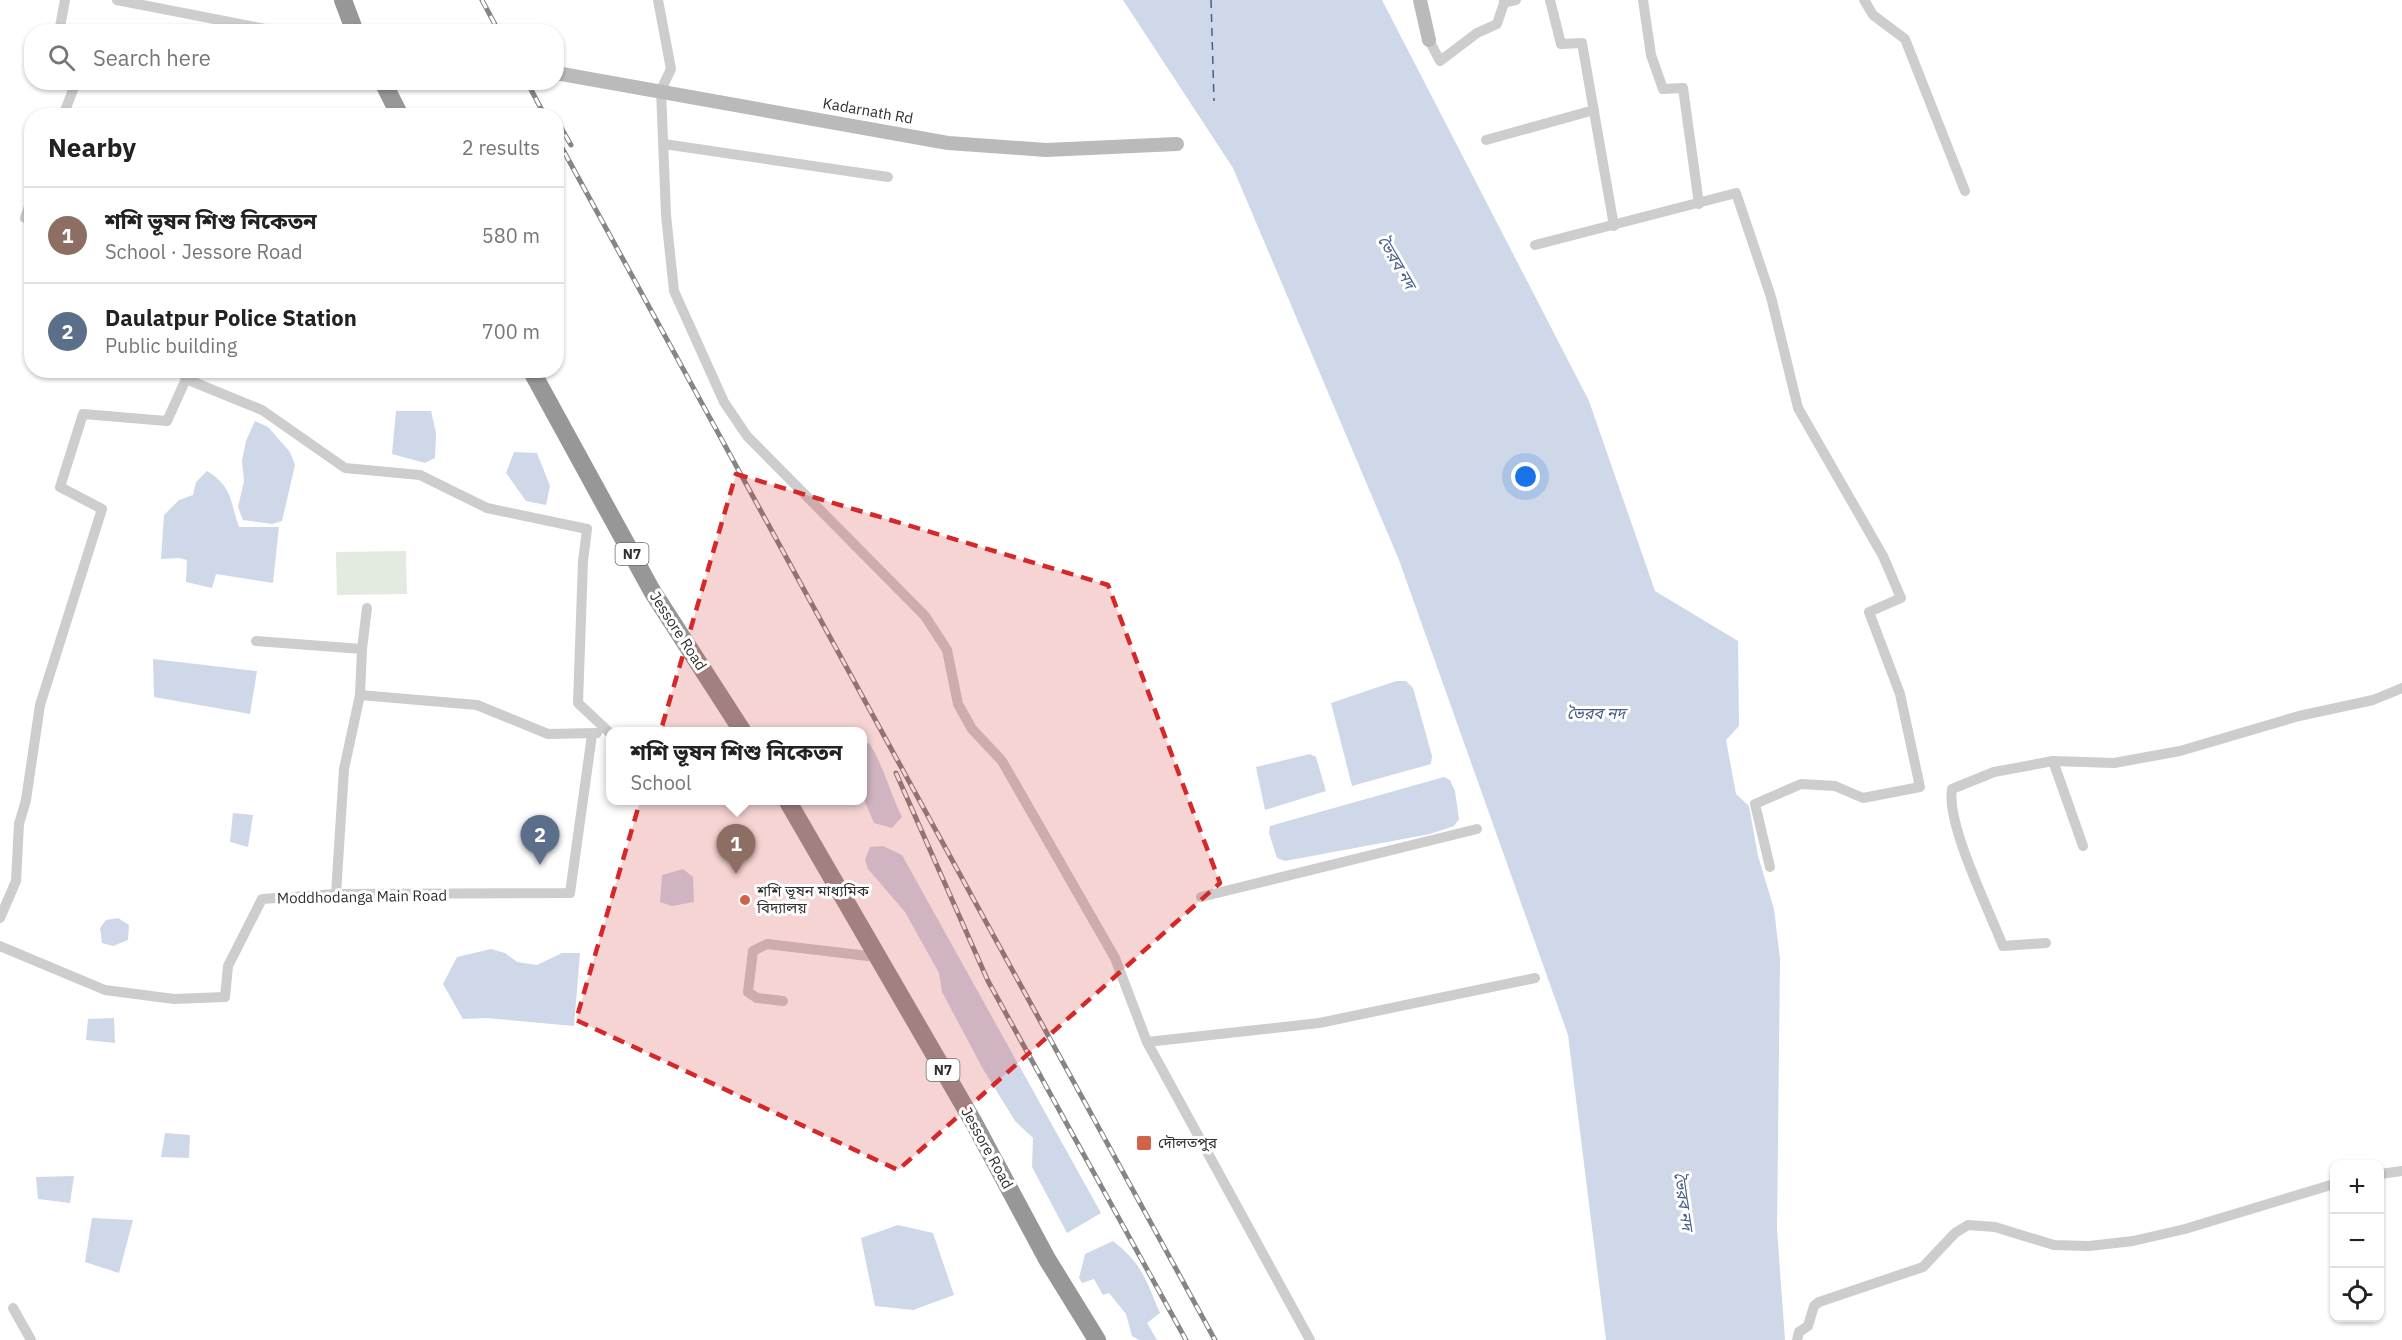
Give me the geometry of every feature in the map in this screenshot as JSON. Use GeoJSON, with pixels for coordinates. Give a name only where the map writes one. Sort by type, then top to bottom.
{"type":"FeatureCollection","features":[{"type":"Feature","properties":{"kind":"highway"},"geometry":{"type":"LineString","coordinates":[[343,0],[352,24]]}},
{"type":"Feature","properties":{"kind":"highway"},"geometry":{"type":"LineString","coordinates":[[376,90],[385,108]]}},
{"type":"Feature","properties":{"kind":"highway"},"geometry":{"type":"LineString","coordinates":[[387,90],[396,108]]}},
{"type":"Feature","properties":{"kind":"highway","name":"Jessore Road"},"geometry":{"type":"LineString","coordinates":[[526,378],[642,591],[729,727]]}},
{"type":"Feature","properties":{"kind":"highway","name":"Jessore Road"},"geometry":{"type":"LineString","coordinates":[[535,378],[652,591],[740,727]]}},
{"type":"Feature","properties":{"kind":"highway","name":"Jessore Road"},"geometry":{"type":"LineString","coordinates":[[779,805],[868,956],[1086,1340]]}},
{"type":"Feature","properties":{"kind":"highway","name":"Jessore Road"},"geometry":{"type":"LineString","coordinates":[[789,805],[968,1112],[1047,1259],[1097,1340]]}},
{"type":"Feature","properties":{"kind":"main road"},"geometry":{"type":"LineString","coordinates":[[1420,0],[1429,40]]}},
{"type":"Feature","properties":{"kind":"main road","name":"Kadarnath Rd"},"geometry":{"type":"LineString","coordinates":[[564,74],[948,143],[1046,150],[1177,144]]}},
{"type":"Feature","properties":{"kind":"street"},"geometry":{"type":"LineString","coordinates":[[60,24],[65,0]]}},
{"type":"Feature","properties":{"kind":"street"},"geometry":{"type":"LineString","coordinates":[[117,0],[240,24]]}},
{"type":"Feature","properties":{"kind":"street"},"geometry":{"type":"LineString","coordinates":[[658,0],[670,69],[661,90],[666,215],[674,291],[724,402],[747,436],[925,616],[947,650],[958,704],[972,729],[1002,761],[1115,958],[1147,1042],[1310,1340]]}},
{"type":"Feature","properties":{"kind":"street"},"geometry":{"type":"LineString","coordinates":[[1429,40],[1440,61],[1477,33],[1497,24],[1504,1],[1516,0]]}},
{"type":"Feature","properties":{"kind":"street"},"geometry":{"type":"LineString","coordinates":[[1550,0],[1561,44],[1582,43],[1614,226]]}},
{"type":"Feature","properties":{"kind":"street"},"geometry":{"type":"LineString","coordinates":[[1643,0],[1652,55],[1663,89],[1683,88],[1699,204]]}},
{"type":"Feature","properties":{"kind":"street"},"geometry":{"type":"LineString","coordinates":[[1864,0],[1873,15],[1905,39],[1965,191]]}},
{"type":"Feature","properties":{"kind":"street"},"geometry":{"type":"LineString","coordinates":[[66,108],[73,90]]}},
{"type":"Feature","properties":{"kind":"street"},"geometry":{"type":"LineString","coordinates":[[1486,140],[1594,110]]}},
{"type":"Feature","properties":{"kind":"street"},"geometry":{"type":"LineString","coordinates":[[664,144],[888,177]]}},
{"type":"Feature","properties":{"kind":"street"},"geometry":{"type":"LineString","coordinates":[[1535,245],[1736,193],[1771,297],[1798,408],[1879,548],[1901,598],[1869,612],[1892,666],[1920,787],[1863,798],[1835,786],[1801,784],[1755,804],[1770,867]]}},
{"type":"Feature","properties":{"kind":"street"},"geometry":{"type":"LineString","coordinates":[[0,918],[16,881],[20,824],[26,800],[40,705],[102,509],[60,487],[83,414],[167,421],[184,378]]}},
{"type":"Feature","properties":{"kind":"street"},"geometry":{"type":"LineString","coordinates":[[192,378],[262,410],[345,468],[420,475],[487,508],[587,529],[583,561],[579,703],[606,730]]}},
{"type":"Feature","properties":{"kind":"street"},"geometry":{"type":"LineString","coordinates":[[336,894],[344,769],[360,695],[367,608]]}},
{"type":"Feature","properties":{"kind":"street"},"geometry":{"type":"LineString","coordinates":[[256,641],[362,649]]}},
{"type":"Feature","properties":{"kind":"street"},"geometry":{"type":"LineString","coordinates":[[2046,943],[2003,946],[1968,860],[1952,810],[1951,791],[1994,772],[2053,761],[2114,763],[2180,751],[2299,716],[2373,700],[2402,688]]}},
{"type":"Feature","properties":{"kind":"street"},"geometry":{"type":"LineString","coordinates":[[360,695],[477,705],[548,734],[592,735],[606,732]]}},
{"type":"Feature","properties":{"kind":"street","name":"Moddhodanga Main Road"},"geometry":{"type":"LineString","coordinates":[[0,946],[105,990],[174,999],[225,997],[228,966],[262,899],[336,894],[570,893],[592,735]]}},
{"type":"Feature","properties":{"kind":"street"},"geometry":{"type":"LineString","coordinates":[[2053,761],[2083,846]]}},
{"type":"Feature","properties":{"kind":"street"},"geometry":{"type":"LineString","coordinates":[[1201,897],[1477,829]]}},
{"type":"Feature","properties":{"kind":"street"},"geometry":{"type":"LineString","coordinates":[[783,1001],[757,998],[748,992],[753,951],[767,944],[868,956]]}},
{"type":"Feature","properties":{"kind":"street"},"geometry":{"type":"LineString","coordinates":[[1147,1042],[1319,1023],[1535,978]]}},
{"type":"Feature","properties":{"kind":"street"},"geometry":{"type":"LineString","coordinates":[[2384,1174],[2402,1172]]}},
{"type":"Feature","properties":{"kind":"street"},"geometry":{"type":"LineString","coordinates":[[1797,1340],[1799,1332],[1808,1326],[1814,1306],[1819,1302],[1923,1267],[1955,1233],[1968,1225],[1995,1227],[2054,1245],[2089,1246],[2133,1241],[2185,1229],[2330,1185]]}},
{"type":"Feature","properties":{"kind":"street"},"geometry":{"type":"LineString","coordinates":[[12,1308],[31,1340]]}},
{"type":"Feature","properties":{"kind":"highlighted area"},"geometry":{"type":"Polygon","coordinates":[[[736,474],[1108,585],[1220,883],[898,1170],[576,1020],[736,474]]]}},
{"type":"Feature","properties":{"kind":"shaded area"},"geometry":{"type":"Polygon","coordinates":[[[406,551],[407,594],[337,595],[336,552],[406,551]]]}},
{"type":"Feature","properties":{"kind":"water","name":"ভৈরব নদ"},"geometry":{"type":"Polygon","coordinates":[[[1123,0],[1382,0],[1589,401],[1655,591],[1738,641],[1739,726],[1726,740],[1736,794],[1749,806],[1758,856],[1774,909],[1780,959],[1777,1229],[1785,1340],[1606,1340],[1568,1035],[1399,560],[1233,168],[1123,0]]]}},
{"type":"Feature","properties":{"kind":"water"},"geometry":{"type":"Polygon","coordinates":[[[396,411],[431,411],[436,433],[435,458],[425,463],[392,454],[396,411]]]}},
{"type":"Feature","properties":{"kind":"water"},"geometry":{"type":"Polygon","coordinates":[[[255,421],[268,427],[290,452],[295,465],[282,521],[272,524],[243,520],[238,507],[244,481],[242,461],[246,441],[255,421]]]}},
{"type":"Feature","properties":{"kind":"water"},"geometry":{"type":"Polygon","coordinates":[[[514,452],[537,453],[550,486],[546,505],[526,501],[506,473],[514,452]]]}},
{"type":"Feature","properties":{"kind":"water"},"geometry":{"type":"Polygon","coordinates":[[[207,471],[226,489],[239,527],[279,527],[273,583],[216,574],[212,588],[186,582],[187,560],[161,559],[164,515],[179,500],[193,495],[196,482],[207,471]]]}},
{"type":"Feature","properties":{"kind":"water"},"geometry":{"type":"Polygon","coordinates":[[[153,659],[257,671],[250,714],[154,697],[153,659]]]}},
{"type":"Feature","properties":{"kind":"water"},"geometry":{"type":"Polygon","coordinates":[[[1396,681],[1406,681],[1413,688],[1432,756],[1431,764],[1352,786],[1331,703],[1396,681]]]}},
{"type":"Feature","properties":{"kind":"water"},"geometry":{"type":"Polygon","coordinates":[[[869,743],[878,760],[902,817],[892,828],[874,823],[866,805],[867,744],[869,743]]]}},
{"type":"Feature","properties":{"kind":"water"},"geometry":{"type":"Polygon","coordinates":[[[1310,754],[1316,757],[1326,791],[1265,810],[1256,767],[1310,754]]]}},
{"type":"Feature","properties":{"kind":"water"},"geometry":{"type":"Polygon","coordinates":[[[1444,777],[1450,780],[1455,791],[1459,819],[1454,826],[1430,834],[1285,861],[1277,858],[1269,833],[1270,826],[1444,777]]]}},
{"type":"Feature","properties":{"kind":"water"},"geometry":{"type":"Polygon","coordinates":[[[233,813],[253,815],[248,847],[230,842],[233,813]]]}},
{"type":"Feature","properties":{"kind":"water"},"geometry":{"type":"Polygon","coordinates":[[[883,846],[902,855],[1101,1213],[1067,1233],[1032,1167],[1033,1138],[1015,1121],[983,1069],[942,992],[939,973],[905,912],[868,869],[865,860],[870,847],[883,846]]]}},
{"type":"Feature","properties":{"kind":"water"},"geometry":{"type":"Polygon","coordinates":[[[683,869],[693,877],[694,902],[672,906],[660,902],[662,875],[683,869]]]}},
{"type":"Feature","properties":{"kind":"water"},"geometry":{"type":"Polygon","coordinates":[[[118,918],[129,925],[128,940],[113,946],[102,943],[100,928],[106,920],[118,918]]]}},
{"type":"Feature","properties":{"kind":"water"},"geometry":{"type":"Polygon","coordinates":[[[491,949],[505,953],[517,962],[537,965],[562,953],[580,953],[574,1026],[487,1018],[463,1019],[443,984],[457,957],[491,949]]]}},
{"type":"Feature","properties":{"kind":"water"},"geometry":{"type":"Polygon","coordinates":[[[114,1018],[115,1043],[86,1040],[88,1019],[114,1018]]]}},
{"type":"Feature","properties":{"kind":"water"},"geometry":{"type":"Polygon","coordinates":[[[165,1133],[190,1135],[189,1158],[161,1157],[165,1133]]]}},
{"type":"Feature","properties":{"kind":"water"},"geometry":{"type":"Polygon","coordinates":[[[74,1176],[70,1203],[38,1199],[36,1177],[74,1176]]]}},
{"type":"Feature","properties":{"kind":"water"},"geometry":{"type":"Polygon","coordinates":[[[92,1218],[133,1220],[119,1273],[85,1262],[92,1218]]]}},
{"type":"Feature","properties":{"kind":"water"},"geometry":{"type":"Polygon","coordinates":[[[898,1225],[933,1233],[954,1295],[913,1310],[875,1306],[861,1238],[898,1225]]]}},
{"type":"Feature","properties":{"kind":"water"},"geometry":{"type":"Polygon","coordinates":[[[1113,1241],[1131,1257],[1151,1290],[1160,1313],[1147,1323],[1157,1340],[1139,1340],[1132,1336],[1126,1314],[1109,1293],[1103,1295],[1094,1279],[1082,1283],[1079,1278],[1085,1254],[1113,1241]]]}},
{"type":"Feature","properties":{"kind":"ferry route"},"geometry":{"type":"LineString","coordinates":[[1211,0],[1214,101]]}},
{"type":"Feature","properties":{"kind":"railway"},"geometry":{"type":"LineString","coordinates":[[482,0],[495,24]]}},
{"type":"Feature","properties":{"kind":"railway"},"geometry":{"type":"LineString","coordinates":[[531,90],[541,108]]}},
{"type":"Feature","properties":{"kind":"railway"},"geometry":{"type":"LineString","coordinates":[[564,133],[571,145]]}},
{"type":"Feature","properties":{"kind":"railway"},"geometry":{"type":"LineString","coordinates":[[564,152],[1215,1340]]}},
{"type":"Feature","properties":{"kind":"railway"},"geometry":{"type":"LineString","coordinates":[[896,773],[988,981],[1186,1340]]}},
{"type":"Feature","properties":{"kind":"place","name":"Daulatpur Police Station"},"geometry":{"type":"Point","coordinates":[540,865]}},
{"type":"Feature","properties":{"kind":"place","name":"শশি ভূষন শিশু নিকেতন"},"geometry":{"type":"Point","coordinates":[736,874]}},
{"type":"Feature","properties":{"kind":"place","name":"শশি ভূষন মাধ্যমিক বিদ্যালয়"},"geometry":{"type":"Point","coordinates":[745,900]}},
{"type":"Feature","properties":{"kind":"place","name":"দৌলতপুর"},"geometry":{"type":"Point","coordinates":[1144,1143]}}]}
